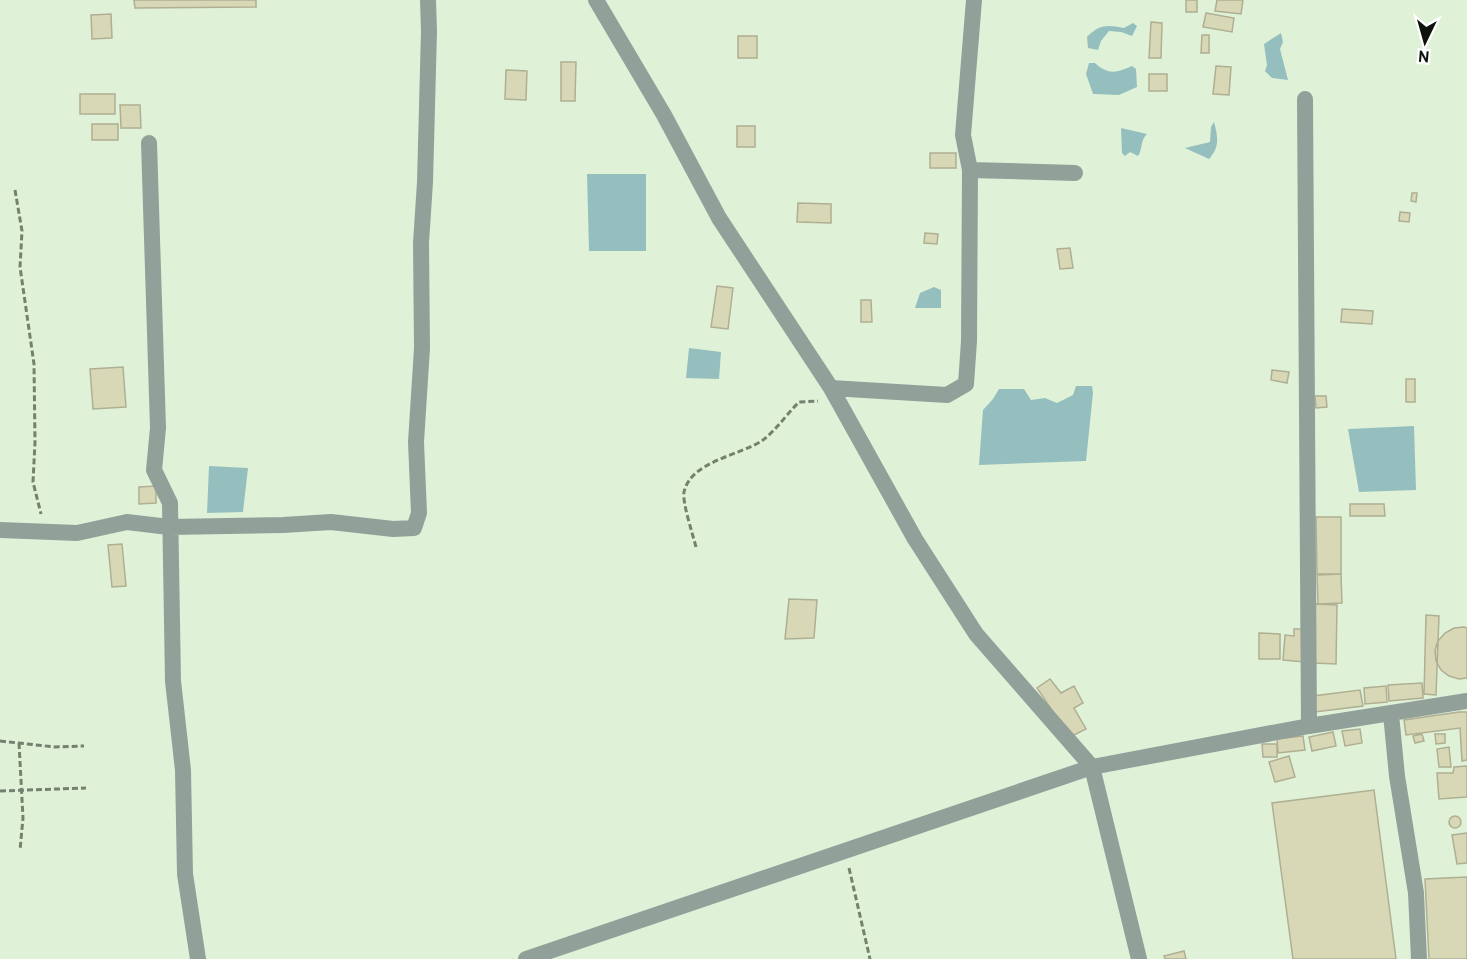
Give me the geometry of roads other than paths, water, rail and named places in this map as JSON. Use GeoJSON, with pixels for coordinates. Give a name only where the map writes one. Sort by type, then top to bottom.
{"type":"FeatureCollection","features":[{"type":"Feature","properties":{"kind":"street"},"geometry":{"type":"LineString","coordinates":[[0,530],[77,533],[127,522],[169,527],[331,522],[393,529],[414,528],[419,513],[416,442],[422,348],[421,243],[425,182],[428,0]]}},
{"type":"Feature","properties":{"kind":"street"},"geometry":{"type":"LineString","coordinates":[[596,0],[664,115],[719,218],[834,393],[915,539],[976,634],[1092,767],[1139,959]]}},
{"type":"Feature","properties":{"kind":"street"},"geometry":{"type":"LineString","coordinates":[[834,393],[947,395],[966,384],[969,341],[970,170],[963,135],[974,0]]}},
{"type":"Feature","properties":{"kind":"street"},"geometry":{"type":"LineString","coordinates":[[1305,99],[1309,726]]}},
{"type":"Feature","properties":{"kind":"street"},"geometry":{"type":"LineString","coordinates":[[149,143],[158,428],[154,470],[170,503],[173,681],[183,770],[185,874],[198,959]]}},
{"type":"Feature","properties":{"kind":"street"},"geometry":{"type":"LineString","coordinates":[[970,170],[1075,173]]}},
{"type":"Feature","properties":{"kind":"street"},"geometry":{"type":"LineString","coordinates":[[526,959],[1092,767],[1309,726],[1467,701]]}},
{"type":"Feature","properties":{"kind":"street"},"geometry":{"type":"LineString","coordinates":[[1391,714],[1397,776],[1416,893],[1419,959]]}},
{"type":"Feature","properties":{"kind":"water"},"geometry":{"type":"Polygon","coordinates":[[[1133,23],[1137,26],[1132,36],[1109,31],[1101,41],[1098,50],[1088,48],[1087,37],[1096,30],[1108,26],[1124,28],[1133,23]]]}},
{"type":"Feature","properties":{"kind":"water"},"geometry":{"type":"Polygon","coordinates":[[[1281,33],[1283,42],[1280,49],[1288,80],[1272,78],[1265,71],[1267,65],[1264,44],[1281,33]]]}},
{"type":"Feature","properties":{"kind":"water"},"geometry":{"type":"Polygon","coordinates":[[[1089,63],[1095,63],[1104,70],[1113,72],[1132,66],[1136,69],[1137,87],[1119,95],[1093,94],[1086,74],[1089,63]]]}},
{"type":"Feature","properties":{"kind":"water"},"geometry":{"type":"Polygon","coordinates":[[[1214,122],[1217,142],[1209,159],[1185,148],[1210,142],[1211,127],[1214,122]]]}},
{"type":"Feature","properties":{"kind":"water"},"geometry":{"type":"Polygon","coordinates":[[[1121,128],[1147,134],[1143,139],[1138,156],[1130,152],[1125,156],[1122,153],[1121,128]]]}},
{"type":"Feature","properties":{"kind":"water"},"geometry":{"type":"Polygon","coordinates":[[[587,174],[646,174],[646,251],[589,251],[587,174]]]}},
{"type":"Feature","properties":{"kind":"water"},"geometry":{"type":"Polygon","coordinates":[[[934,287],[941,290],[941,308],[915,308],[920,293],[934,287]]]}},
{"type":"Feature","properties":{"kind":"water"},"geometry":{"type":"Polygon","coordinates":[[[689,348],[721,352],[719,379],[686,378],[689,348]]]}},
{"type":"Feature","properties":{"kind":"water"},"geometry":{"type":"Polygon","coordinates":[[[1076,386],[1092,386],[1093,393],[1086,461],[979,465],[983,410],[999,389],[1024,389],[1031,400],[1045,398],[1057,403],[1073,395],[1076,386]]]}},
{"type":"Feature","properties":{"kind":"water"},"geometry":{"type":"Polygon","coordinates":[[[1414,426],[1416,490],[1359,492],[1348,429],[1414,426]]]}},
{"type":"Feature","properties":{"kind":"water"},"geometry":{"type":"Polygon","coordinates":[[[209,466],[248,468],[243,512],[207,513],[209,466]]]}}]}
